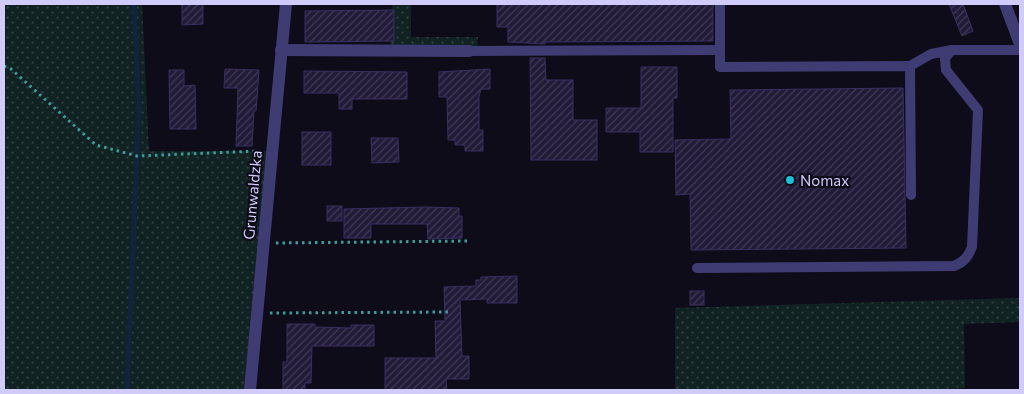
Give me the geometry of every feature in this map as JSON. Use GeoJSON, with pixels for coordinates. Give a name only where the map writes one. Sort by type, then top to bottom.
{"type":"FeatureCollection","features":[{"type":"Feature","properties":{"kind":"street","name":"Grunwaldzka"},"geometry":{"type":"LineString","coordinates":[[250,390],[286,4]]}},
{"type":"Feature","properties":{"kind":"street"},"geometry":{"type":"LineString","coordinates":[[1005,4],[1020,44]]}},
{"type":"Feature","properties":{"kind":"street"},"geometry":{"type":"LineString","coordinates":[[282,50],[469,52]]}},
{"type":"Feature","properties":{"kind":"lane"},"geometry":{"type":"LineString","coordinates":[[720,4],[720,67],[910,66],[931,54],[952,50],[1020,50]]}},
{"type":"Feature","properties":{"kind":"lane"},"geometry":{"type":"LineString","coordinates":[[469,52],[720,50]]}},
{"type":"Feature","properties":{"kind":"lane"},"geometry":{"type":"LineString","coordinates":[[697,268],[954,266],[962,263],[968,257],[972,247],[978,110],[946,70],[945,58],[952,50]]}},
{"type":"Feature","properties":{"kind":"lane"},"geometry":{"type":"LineString","coordinates":[[910,66],[911,195]]}},
{"type":"Feature","properties":{"kind":"path"},"geometry":{"type":"LineString","coordinates":[[4,66],[11,69],[96,146],[137,156],[272,151]]}},
{"type":"Feature","properties":{"kind":"path"},"geometry":{"type":"LineString","coordinates":[[263,244],[467,241]]}},
{"type":"Feature","properties":{"kind":"path"},"geometry":{"type":"LineString","coordinates":[[257,313],[449,312]]}},
{"type":"Feature","properties":{"kind":"green space"},"geometry":{"type":"Polygon","coordinates":[[[4,4],[142,4],[149,151],[272,151],[250,390],[4,390],[4,4]]]}},
{"type":"Feature","properties":{"kind":"green space"},"geometry":{"type":"Polygon","coordinates":[[[392,4],[411,4],[411,37],[478,37],[477,50],[390,51],[392,4]]]}},
{"type":"Feature","properties":{"kind":"green space"},"geometry":{"type":"Polygon","coordinates":[[[1020,298],[1020,322],[964,324],[965,388],[939,390],[675,390],[675,308],[1020,298]]]}},
{"type":"Feature","properties":{"kind":"building"},"geometry":{"type":"Polygon","coordinates":[[[182,4],[203,4],[203,24],[182,25],[182,4]]]}},
{"type":"Feature","properties":{"kind":"building"},"geometry":{"type":"Polygon","coordinates":[[[497,4],[713,4],[713,41],[545,42],[545,44],[508,42],[508,27],[497,27],[497,4]]]}},
{"type":"Feature","properties":{"kind":"building"},"geometry":{"type":"Polygon","coordinates":[[[949,4],[963,4],[973,31],[962,36],[949,4]]]}},
{"type":"Feature","properties":{"kind":"building"},"geometry":{"type":"Polygon","coordinates":[[[394,10],[394,41],[305,42],[305,11],[394,10]]]}},
{"type":"Feature","properties":{"kind":"building"},"geometry":{"type":"Polygon","coordinates":[[[530,58],[545,58],[546,80],[573,80],[573,120],[597,120],[597,160],[531,160],[530,58]]]}},
{"type":"Feature","properties":{"kind":"building"},"geometry":{"type":"Polygon","coordinates":[[[641,67],[677,67],[677,98],[673,98],[673,152],[640,152],[640,132],[606,132],[606,108],[641,108],[641,67]]]}},
{"type":"Feature","properties":{"kind":"building"},"geometry":{"type":"Polygon","coordinates":[[[225,69],[259,70],[252,146],[236,146],[238,88],[224,88],[225,69]]]}},
{"type":"Feature","properties":{"kind":"building"},"geometry":{"type":"Polygon","coordinates":[[[490,69],[490,89],[481,89],[479,97],[479,130],[483,130],[483,151],[465,151],[465,145],[455,145],[455,140],[448,140],[447,97],[439,97],[439,72],[490,69]]]}},
{"type":"Feature","properties":{"kind":"building"},"geometry":{"type":"Polygon","coordinates":[[[169,70],[184,70],[184,86],[195,85],[196,129],[170,129],[169,70]]]}},
{"type":"Feature","properties":{"kind":"building"},"geometry":{"type":"Polygon","coordinates":[[[304,71],[407,72],[407,99],[352,99],[352,109],[339,109],[339,93],[304,93],[304,71]]]}},
{"type":"Feature","properties":{"kind":"building","name":"Nomax"},"geometry":{"type":"Polygon","coordinates":[[[903,88],[906,248],[691,250],[690,194],[676,195],[675,140],[731,139],[730,90],[903,88]]]}},
{"type":"Feature","properties":{"kind":"building"},"geometry":{"type":"Polygon","coordinates":[[[302,132],[331,132],[331,165],[302,165],[302,132]]]}},
{"type":"Feature","properties":{"kind":"building"},"geometry":{"type":"Polygon","coordinates":[[[371,138],[398,138],[399,162],[372,163],[371,138]]]}},
{"type":"Feature","properties":{"kind":"building"},"geometry":{"type":"Polygon","coordinates":[[[327,206],[342,206],[342,221],[327,221],[327,206]]]}},
{"type":"Feature","properties":{"kind":"building"},"geometry":{"type":"Polygon","coordinates":[[[459,208],[459,216],[462,216],[462,238],[428,239],[427,224],[371,224],[371,238],[344,238],[344,209],[459,208]]]}},
{"type":"Feature","properties":{"kind":"building"},"geometry":{"type":"Polygon","coordinates":[[[517,276],[517,303],[487,303],[487,299],[460,300],[462,356],[469,356],[469,379],[446,379],[447,390],[385,390],[385,358],[436,358],[435,321],[445,321],[444,287],[476,286],[476,280],[481,280],[481,277],[517,276]]]}},
{"type":"Feature","properties":{"kind":"building"},"geometry":{"type":"Polygon","coordinates":[[[690,291],[704,291],[704,305],[690,305],[690,291]]]}},
{"type":"Feature","properties":{"kind":"building"},"geometry":{"type":"Polygon","coordinates":[[[287,324],[315,324],[315,327],[351,328],[351,325],[374,325],[374,346],[312,346],[311,383],[305,383],[305,390],[283,390],[283,362],[287,362],[287,324]]]}},
{"type":"Feature","properties":{"kind":"waterway"},"geometry":{"type":"LineString","coordinates":[[127,390],[139,107],[134,4]]}},
{"type":"Feature","properties":{"kind":"place","name":"Nomax"},"geometry":{"type":"Point","coordinates":[790,180]}}]}
